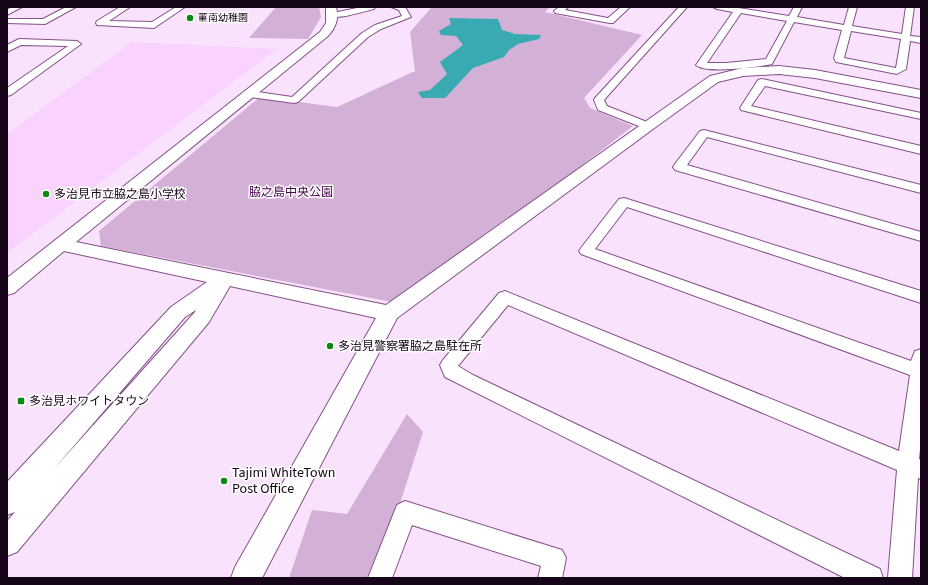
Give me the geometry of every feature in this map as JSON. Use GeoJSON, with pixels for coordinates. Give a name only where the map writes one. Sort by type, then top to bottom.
{"type":"FeatureCollection","features":[{"type":"Feature","properties":{"kind":"street"},"geometry":{"type":"LineString","coordinates":[[7,13],[18,7]]}},
{"type":"Feature","properties":{"kind":"street"},"geometry":{"type":"LineString","coordinates":[[7,21],[46,22],[72,7]]}},
{"type":"Feature","properties":{"kind":"street"},"geometry":{"type":"LineString","coordinates":[[126,7],[100,24],[154,25],[181,7]]}},
{"type":"Feature","properties":{"kind":"street"},"geometry":{"type":"LineString","coordinates":[[7,288],[327,32],[333,22],[332,11],[348,13],[371,7]]}},
{"type":"Feature","properties":{"kind":"street"},"geometry":{"type":"LineString","coordinates":[[250,94],[294,100],[365,35],[378,27],[407,17],[402,8],[395,7]]}},
{"type":"Feature","properties":{"kind":"street"},"geometry":{"type":"LineString","coordinates":[[564,7],[558,11],[610,20],[626,7]]}},
{"type":"Feature","properties":{"kind":"street"},"geometry":{"type":"LineString","coordinates":[[648,126],[602,108],[599,100],[683,7]]}},
{"type":"Feature","properties":{"kind":"street"},"geometry":{"type":"LineString","coordinates":[[717,7],[921,40]]}},
{"type":"Feature","properties":{"kind":"street"},"geometry":{"type":"LineString","coordinates":[[738,11],[701,65],[716,68],[729,65],[769,62],[798,7]]}},
{"type":"Feature","properties":{"kind":"street"},"geometry":{"type":"LineString","coordinates":[[853,7],[838,58],[839,60],[897,71],[901,69],[907,38],[910,7]]}},
{"type":"Feature","properties":{"kind":"street"},"geometry":{"type":"LineString","coordinates":[[7,50],[19,42],[77,44],[7,93]]}},
{"type":"Feature","properties":{"kind":"street"},"geometry":{"type":"LineString","coordinates":[[246,578],[389,313],[648,126],[714,80],[743,72],[779,70],[815,74],[921,94]]}},
{"type":"Feature","properties":{"kind":"street"},"geometry":{"type":"LineString","coordinates":[[921,116],[762,82],[745,108],[921,150]]}},
{"type":"Feature","properties":{"kind":"street"},"geometry":{"type":"LineString","coordinates":[[921,189],[704,133],[679,167],[921,237]]}},
{"type":"Feature","properties":{"kind":"street"},"geometry":{"type":"LineString","coordinates":[[900,578],[915,467],[920,366],[586,251],[624,202],[921,297]]}},
{"type":"Feature","properties":{"kind":"street"},"geometry":{"type":"LineString","coordinates":[[61,245],[389,313]]}},
{"type":"Feature","properties":{"kind":"street"},"geometry":{"type":"LineString","coordinates":[[7,502],[178,312],[224,279]]}},
{"type":"Feature","properties":{"kind":"street"},"geometry":{"type":"LineString","coordinates":[[7,542],[202,317],[224,279]]}},
{"type":"Feature","properties":{"kind":"street"},"geometry":{"type":"LineString","coordinates":[[871,578],[466,380],[451,372],[449,364],[505,297],[915,467]]}},
{"type":"Feature","properties":{"kind":"street"},"geometry":{"type":"LineString","coordinates":[[380,578],[405,512],[554,558],[550,578]]}},
{"type":"Feature","properties":{"kind":"shaded area","name":"多治見市立脇之島小学校"},"geometry":{"type":"Polygon","coordinates":[[[132,42],[277,49],[7,253],[7,134],[132,42]]]}},
{"type":"Feature","properties":{"kind":"green space"},"geometry":{"type":"Polygon","coordinates":[[[276,7],[319,7],[321,17],[308,39],[249,38],[276,7]]]}},
{"type":"Feature","properties":{"kind":"green space","name":"脇之島中央公園"},"geometry":{"type":"Polygon","coordinates":[[[432,7],[550,7],[545,12],[642,35],[584,98],[590,108],[633,126],[409,298],[392,302],[101,246],[99,231],[260,97],[337,107],[415,71],[410,32],[432,7]]]}},
{"type":"Feature","properties":{"kind":"green space"},"geometry":{"type":"Polygon","coordinates":[[[407,414],[423,432],[376,578],[289,578],[312,510],[347,514],[407,414]]]}},
{"type":"Feature","properties":{"kind":"water"},"geometry":{"type":"Polygon","coordinates":[[[449,18],[498,19],[502,30],[515,34],[541,35],[539,39],[518,44],[509,50],[504,57],[473,68],[445,98],[422,98],[418,92],[430,90],[447,74],[440,62],[463,45],[456,36],[441,35],[439,31],[451,24],[449,18]]]}},
{"type":"Feature","properties":{"kind":"place","name":"菫南幼稚園"},"geometry":{"type":"Point","coordinates":[190,18]}},
{"type":"Feature","properties":{"kind":"place","name":"多治見市立脇之島小学校"},"geometry":{"type":"Point","coordinates":[46,194]}},
{"type":"Feature","properties":{"kind":"place","name":"多治見警察署脇之島駐在所"},"geometry":{"type":"Point","coordinates":[330,346]}},
{"type":"Feature","properties":{"kind":"place","name":"多治見ホワイトタウン"},"geometry":{"type":"Point","coordinates":[21,401]}},
{"type":"Feature","properties":{"kind":"place","name":"Tajimi WhiteTown Post Office"},"geometry":{"type":"Point","coordinates":[224,481]}}]}
